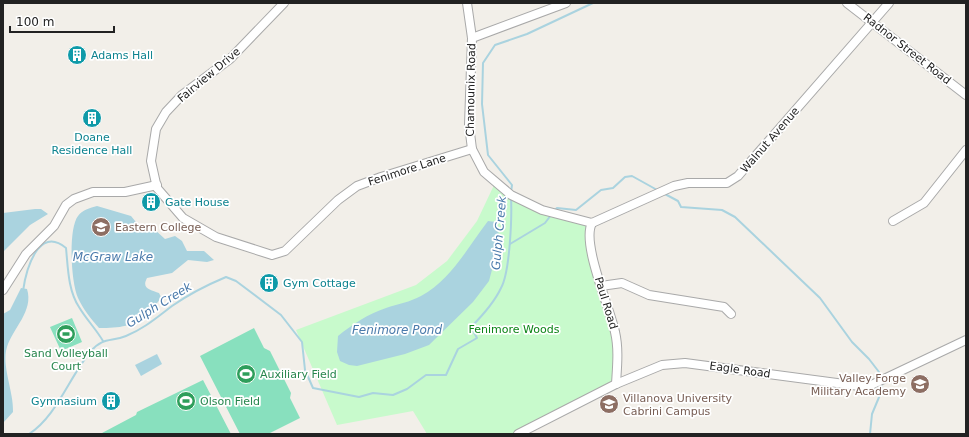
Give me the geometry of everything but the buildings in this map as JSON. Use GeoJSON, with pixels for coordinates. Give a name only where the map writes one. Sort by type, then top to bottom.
{"type":"FeatureCollection","features":[{"type":"Feature","properties":{"kind":"street","name":"Fairview Drive"},"geometry":{"type":"LineString","coordinates":[[272,255],[216,237],[183,218],[166,200],[157,186],[151,161],[156,129],[166,112],[182,95],[230,60],[284,3]]}},
{"type":"Feature","properties":{"kind":"street","name":"Chamounix Road"},"geometry":{"type":"LineString","coordinates":[[467,3],[472,38],[469,125],[472,150],[484,172],[511,195],[542,210],[592,223]]}},
{"type":"Feature","properties":{"kind":"street"},"geometry":{"type":"LineString","coordinates":[[472,38],[566,3]]}},
{"type":"Feature","properties":{"kind":"street","name":"Radnor Street Road"},"geometry":{"type":"LineString","coordinates":[[848,3],[966,95]]}},
{"type":"Feature","properties":{"kind":"street","name":"Walnut Avenue"},"geometry":{"type":"LineString","coordinates":[[592,223],[674,186],[688,183],[727,184],[738,176],[889,3]]}},
{"type":"Feature","properties":{"kind":"street","name":"Fenimore Lane"},"geometry":{"type":"LineString","coordinates":[[272,255],[285,251],[338,200],[357,186],[381,177],[472,150]]}},
{"type":"Feature","properties":{"kind":"street"},"geometry":{"type":"LineString","coordinates":[[892,221],[924,204],[966,150]]}},
{"type":"Feature","properties":{"kind":"street"},"geometry":{"type":"LineString","coordinates":[[3,290],[26,254],[54,226],[66,206],[74,199],[93,192],[125,192],[157,186]]}},
{"type":"Feature","properties":{"kind":"street","name":"Paul Road"},"geometry":{"type":"LineString","coordinates":[[592,223],[589,228],[593,259],[616,334],[618,359],[616,384]]}},
{"type":"Feature","properties":{"kind":"street"},"geometry":{"type":"LineString","coordinates":[[601,286],[622,283],[649,295],[724,307],[731,314]]}},
{"type":"Feature","properties":{"kind":"street","name":"Eagle Road"},"geometry":{"type":"LineString","coordinates":[[518,434],[616,384],[662,365],[685,363],[867,387],[966,340]]}},
{"type":"Feature","properties":{"kind":"green space","name":"Fenimore Woods"},"geometry":{"type":"Polygon","coordinates":[[[495,183],[542,210],[592,223],[593,259],[616,334],[616,384],[520,434],[427,434],[413,411],[337,425],[296,330],[416,285],[447,261],[477,221],[495,183]]]}},
{"type":"Feature","properties":{"kind":"green space","name":"Sand Volleyball Court"},"geometry":{"type":"Polygon","coordinates":[[[72,318],[82,342],[61,351],[50,327],[72,318]]]}},
{"type":"Feature","properties":{"kind":"green space","name":"Auxiliary Field"},"geometry":{"type":"Polygon","coordinates":[[[254,328],[264,348],[270,351],[291,393],[290,398],[300,418],[268,434],[240,434],[200,356],[254,328]]]}},
{"type":"Feature","properties":{"kind":"green space","name":"Olson Field"},"geometry":{"type":"Polygon","coordinates":[[[203,380],[231,434],[102,433],[136,415],[137,412],[203,380]]]}},
{"type":"Feature","properties":{"kind":"water","name":"McGraw Lake"},"geometry":{"type":"Polygon","coordinates":[[[97,206],[131,216],[140,227],[143,224],[154,229],[165,239],[175,236],[182,241],[187,251],[204,251],[214,260],[207,262],[188,260],[172,273],[147,278],[145,282],[146,287],[159,293],[161,297],[149,312],[137,321],[126,326],[99,328],[87,314],[78,298],[72,269],[72,244],[75,223],[80,214],[89,208],[97,206]]]}},
{"type":"Feature","properties":{"kind":"water"},"geometry":{"type":"Polygon","coordinates":[[[41,209],[48,214],[30,225],[3,252],[3,213],[41,209]]]}},
{"type":"Feature","properties":{"kind":"water","name":"Fenimore Pond"},"geometry":{"type":"Polygon","coordinates":[[[488,221],[496,222],[499,235],[497,251],[489,281],[473,302],[429,345],[405,354],[357,366],[349,365],[340,361],[337,352],[338,336],[355,323],[373,313],[413,300],[432,289],[450,272],[488,221]]]}},
{"type":"Feature","properties":{"kind":"water"},"geometry":{"type":"Polygon","coordinates":[[[21,288],[27,289],[28,305],[7,347],[6,362],[12,396],[13,412],[3,423],[3,314],[10,310],[21,288]]]}},
{"type":"Feature","properties":{"kind":"water"},"geometry":{"type":"Polygon","coordinates":[[[157,354],[162,364],[141,376],[135,365],[157,354]]]}},
{"type":"Feature","properties":{"kind":"waterway","name":"Gulph Creek"},"geometry":{"type":"LineString","coordinates":[[511,192],[512,185],[488,155],[482,104],[483,63],[495,45],[527,34],[593,3]]}},
{"type":"Feature","properties":{"kind":"waterway"},"geometry":{"type":"LineString","coordinates":[[554,211],[557,208],[576,210],[601,190],[613,188],[625,177],[632,176],[659,191]]}},
{"type":"Feature","properties":{"kind":"waterway"},"geometry":{"type":"LineString","coordinates":[[663,193],[678,201],[681,207],[722,210],[735,217],[820,298],[852,342],[869,359],[879,372],[880,379]]}},
{"type":"Feature","properties":{"kind":"waterway","name":"Gulph Creek"},"geometry":{"type":"LineString","coordinates":[[29,434],[39,426],[55,407],[83,361],[95,347],[103,342],[121,338],[139,330],[185,298],[226,277],[236,281],[281,315],[302,342],[305,370],[313,388],[359,397],[373,393],[393,395],[407,389],[426,375],[446,375],[458,349],[477,338],[471,327],[491,304],[498,294],[504,280],[510,244],[511,197]]}},
{"type":"Feature","properties":{"kind":"waterway"},"geometry":{"type":"LineString","coordinates":[[510,244],[545,223],[551,215]]}},
{"type":"Feature","properties":{"kind":"waterway"},"geometry":{"type":"LineString","coordinates":[[23,291],[27,272],[35,253],[41,246],[48,242],[56,242],[66,248],[69,279],[75,300],[103,341]]}},
{"type":"Feature","properties":{"kind":"waterway"},"geometry":{"type":"LineString","coordinates":[[870,434],[872,414],[882,390],[881,383]]}},
{"type":"Feature","properties":{"kind":"place","name":"Adams Hall"},"geometry":{"type":"Point","coordinates":[77,55]}},
{"type":"Feature","properties":{"kind":"place","name":"Doane Residence Hall"},"geometry":{"type":"Point","coordinates":[92,118]}},
{"type":"Feature","properties":{"kind":"place","name":"Gate House"},"geometry":{"type":"Point","coordinates":[151,202]}},
{"type":"Feature","properties":{"kind":"place","name":"Eastern College"},"geometry":{"type":"Point","coordinates":[101,227]}},
{"type":"Feature","properties":{"kind":"place","name":"Gym Cottage"},"geometry":{"type":"Point","coordinates":[269,283]}},
{"type":"Feature","properties":{"kind":"place","name":"Sand Volleyball Court"},"geometry":{"type":"Point","coordinates":[66,334]}},
{"type":"Feature","properties":{"kind":"place","name":"Auxiliary Field"},"geometry":{"type":"Point","coordinates":[246,374]}},
{"type":"Feature","properties":{"kind":"place","name":"Valley Forge Military Academy"},"geometry":{"type":"Point","coordinates":[920,384]}},
{"type":"Feature","properties":{"kind":"place","name":"Gymnasium"},"geometry":{"type":"Point","coordinates":[111,401]}},
{"type":"Feature","properties":{"kind":"place","name":"Olson Field"},"geometry":{"type":"Point","coordinates":[186,401]}},
{"type":"Feature","properties":{"kind":"place","name":"Villanova University Cabrini Campus"},"geometry":{"type":"Point","coordinates":[609,404]}}]}
